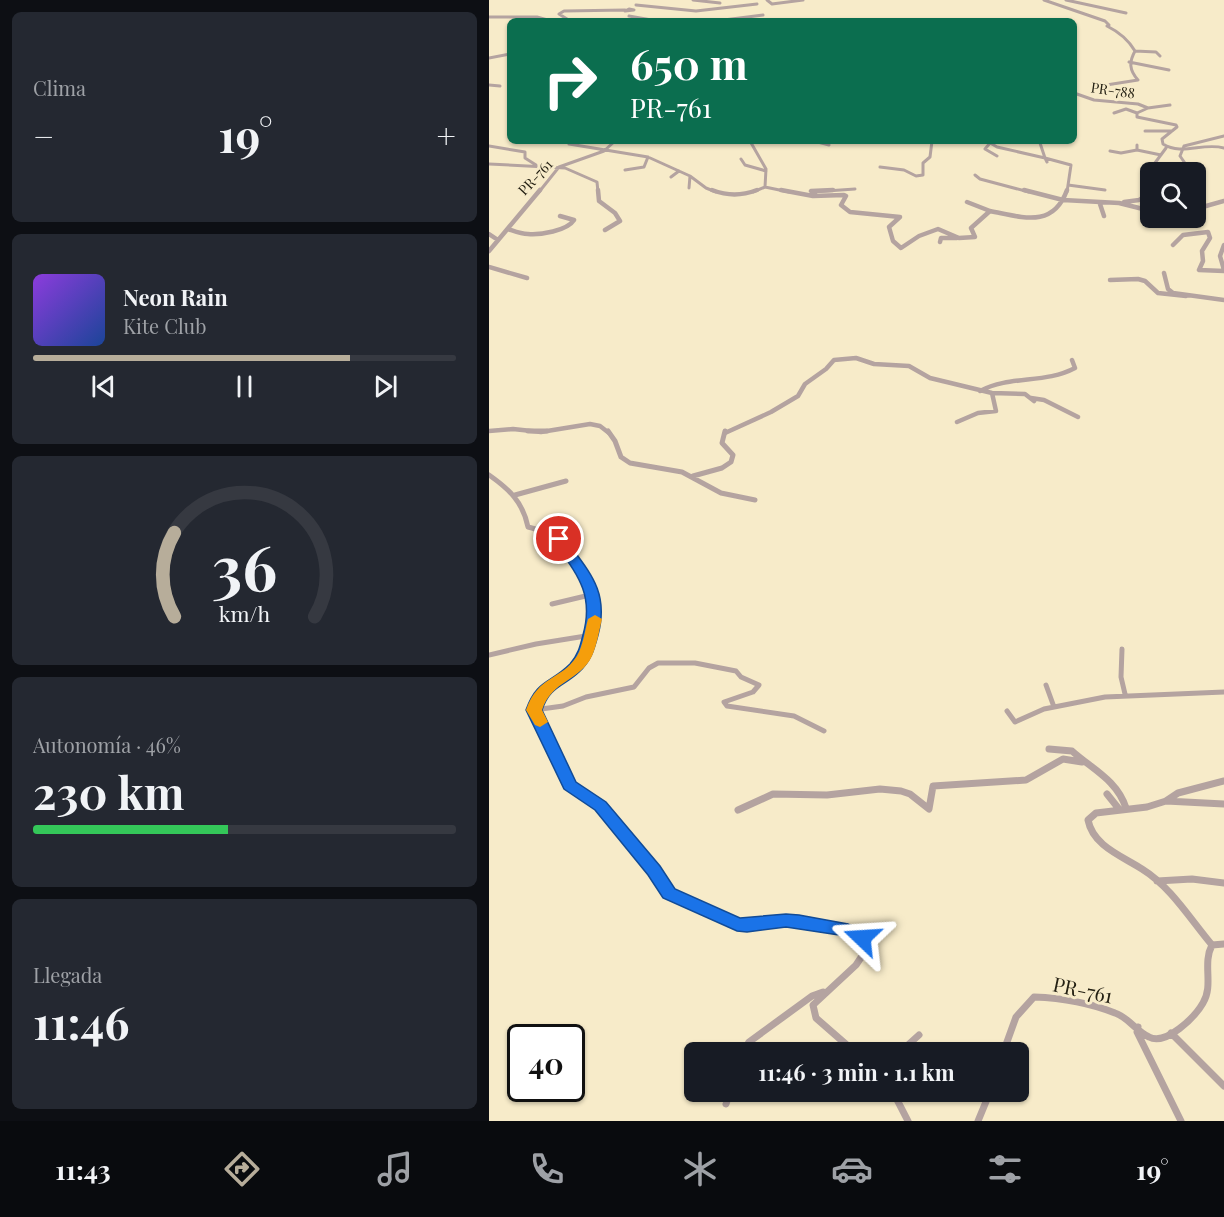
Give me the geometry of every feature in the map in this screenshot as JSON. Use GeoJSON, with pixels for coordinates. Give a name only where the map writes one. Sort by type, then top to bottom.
{"type":"FeatureCollection","features":[{"type":"Feature","properties":{"kind":"street"},"geometry":{"type":"LineString","coordinates":[[628,12],[638,6],[636,4],[642,0]]}},
{"type":"Feature","properties":{"kind":"street"},"geometry":{"type":"LineString","coordinates":[[693,0],[720,3]]}},
{"type":"Feature","properties":{"kind":"street"},"geometry":{"type":"LineString","coordinates":[[767,0],[772,4],[803,0]]}},
{"type":"Feature","properties":{"kind":"street"},"geometry":{"type":"LineString","coordinates":[[1044,0],[1105,21],[1109,25],[1107,26],[1118,31],[1131,42],[1135,51]]}},
{"type":"Feature","properties":{"kind":"street"},"geometry":{"type":"LineString","coordinates":[[1066,0],[1088,7],[1101,7],[1126,13]]}},
{"type":"Feature","properties":{"kind":"street"},"geometry":{"type":"LineString","coordinates":[[657,8],[663,3]]}},
{"type":"Feature","properties":{"kind":"street"},"geometry":{"type":"LineString","coordinates":[[636,4],[679,10],[709,10],[757,4]]}},
{"type":"Feature","properties":{"kind":"street"},"geometry":{"type":"LineString","coordinates":[[679,10],[685,5]]}},
{"type":"Feature","properties":{"kind":"street"},"geometry":{"type":"LineString","coordinates":[[565,18],[559,14],[564,11],[628,12],[647,18]]}},
{"type":"Feature","properties":{"kind":"street"},"geometry":{"type":"LineString","coordinates":[[740,18],[763,15]]}},
{"type":"Feature","properties":{"kind":"street"},"geometry":{"type":"LineString","coordinates":[[489,17],[540,18]]}},
{"type":"Feature","properties":{"kind":"street"},"geometry":{"type":"LineString","coordinates":[[1135,51],[1156,52],[1160,56]]}},
{"type":"Feature","properties":{"kind":"street"},"geometry":{"type":"LineString","coordinates":[[1100,86],[1138,80],[1131,72],[1129,62],[1135,51]]}},
{"type":"Feature","properties":{"kind":"street"},"geometry":{"type":"LineString","coordinates":[[489,58],[507,55]]}},
{"type":"Feature","properties":{"kind":"street"},"geometry":{"type":"LineString","coordinates":[[1129,62],[1169,69]]}},
{"type":"Feature","properties":{"kind":"street"},"geometry":{"type":"LineString","coordinates":[[489,85],[500,86]]}},
{"type":"Feature","properties":{"kind":"street","name":"PR-788"},"geometry":{"type":"LineString","coordinates":[[1077,94],[1094,100],[1125,102],[1147,108]]}},
{"type":"Feature","properties":{"kind":"street"},"geometry":{"type":"LineString","coordinates":[[1125,102],[1127,98]]}},
{"type":"Feature","properties":{"kind":"street"},"geometry":{"type":"LineString","coordinates":[[1147,108],[1170,105]]}},
{"type":"Feature","properties":{"kind":"street","name":"PR-788"},"geometry":{"type":"LineString","coordinates":[[1147,108],[1137,113],[1137,117],[1176,125],[1172,131]]}},
{"type":"Feature","properties":{"kind":"street"},"geometry":{"type":"LineString","coordinates":[[1115,113],[1126,109],[1137,113]]}},
{"type":"Feature","properties":{"kind":"street"},"geometry":{"type":"LineString","coordinates":[[1145,131],[1172,131]]}},
{"type":"Feature","properties":{"kind":"street"},"geometry":{"type":"LineString","coordinates":[[1166,148],[1163,139],[1172,131]]}},
{"type":"Feature","properties":{"kind":"street"},"geometry":{"type":"LineString","coordinates":[[1181,149],[1191,143],[1224,136]]}},
{"type":"Feature","properties":{"kind":"street"},"geometry":{"type":"LineString","coordinates":[[569,144],[648,157],[690,176],[706,188],[726,195],[747,194],[765,187],[820,195],[846,196],[841,204],[850,212],[900,218],[889,227],[893,241],[901,248],[919,236],[938,229],[959,238]]}},
{"type":"Feature","properties":{"kind":"street","name":"PR-761"},"geometry":{"type":"LineString","coordinates":[[489,251],[559,167],[604,151],[612,144]]}},
{"type":"Feature","properties":{"kind":"street"},"geometry":{"type":"LineString","coordinates":[[752,144],[768,171],[768,181],[765,187]]}},
{"type":"Feature","properties":{"kind":"street"},"geometry":{"type":"LineString","coordinates":[[880,167],[904,170],[916,176],[923,175],[923,164],[930,157],[932,144]]}},
{"type":"Feature","properties":{"kind":"street"},"geometry":{"type":"LineString","coordinates":[[988,144],[985,149],[997,156]]}},
{"type":"Feature","properties":{"kind":"street"},"geometry":{"type":"LineString","coordinates":[[967,202],[990,211],[1019,218],[1047,217],[1063,200],[1071,165],[992,144]]}},
{"type":"Feature","properties":{"kind":"street"},"geometry":{"type":"LineString","coordinates":[[1040,144],[1046,160]]}},
{"type":"Feature","properties":{"kind":"street"},"geometry":{"type":"LineString","coordinates":[[489,146],[525,152],[525,158],[537,166]]}},
{"type":"Feature","properties":{"kind":"street"},"geometry":{"type":"LineString","coordinates":[[1166,148],[1215,146],[1224,148]]}},
{"type":"Feature","properties":{"kind":"street"},"geometry":{"type":"LineString","coordinates":[[1110,150],[1121,153],[1137,147],[1161,155]]}},
{"type":"Feature","properties":{"kind":"street"},"geometry":{"type":"LineString","coordinates":[[1156,162],[1166,148]]}},
{"type":"Feature","properties":{"kind":"street"},"geometry":{"type":"LineString","coordinates":[[1181,149],[1180,156],[1184,162]]}},
{"type":"Feature","properties":{"kind":"street"},"geometry":{"type":"LineString","coordinates":[[641,155],[647,151]]}},
{"type":"Feature","properties":{"kind":"street"},"geometry":{"type":"LineString","coordinates":[[625,170],[644,167],[648,157]]}},
{"type":"Feature","properties":{"kind":"street"},"geometry":{"type":"LineString","coordinates":[[741,159],[745,165],[768,171]]}},
{"type":"Feature","properties":{"kind":"street"},"geometry":{"type":"LineString","coordinates":[[489,164],[559,167],[599,183],[599,201],[615,213],[620,221],[605,230]]}},
{"type":"Feature","properties":{"kind":"street"},"geometry":{"type":"LineString","coordinates":[[671,177],[679,171]]}},
{"type":"Feature","properties":{"kind":"street"},"geometry":{"type":"LineString","coordinates":[[975,175],[980,179],[1063,200],[1100,204],[1140,199]]}},
{"type":"Feature","properties":{"kind":"street"},"geometry":{"type":"LineString","coordinates":[[689,188],[690,176]]}},
{"type":"Feature","properties":{"kind":"street"},"geometry":{"type":"LineString","coordinates":[[1068,185],[1105,190]]}},
{"type":"Feature","properties":{"kind":"street"},"geometry":{"type":"LineString","coordinates":[[820,195],[811,190],[855,189]]}},
{"type":"Feature","properties":{"kind":"street"},"geometry":{"type":"LineString","coordinates":[[1206,206],[1224,201]]}},
{"type":"Feature","properties":{"kind":"street"},"geometry":{"type":"LineString","coordinates":[[1119,203],[1140,208]]}},
{"type":"Feature","properties":{"kind":"street"},"geometry":{"type":"LineString","coordinates":[[1100,204],[1104,216]]}},
{"type":"Feature","properties":{"kind":"street"},"geometry":{"type":"LineString","coordinates":[[940,242],[941,238],[975,237],[971,228],[990,211]]}},
{"type":"Feature","properties":{"kind":"street"},"geometry":{"type":"LineString","coordinates":[[508,229],[528,234],[570,226],[574,220],[560,216]]}},
{"type":"Feature","properties":{"kind":"street"},"geometry":{"type":"LineString","coordinates":[[1173,245],[1183,235],[1208,232],[1211,238],[1202,251],[1203,261],[1199,270],[1206,272],[1224,270],[1220,256],[1224,246]]}},
{"type":"Feature","properties":{"kind":"street"},"geometry":{"type":"LineString","coordinates":[[489,234],[498,240]]}},
{"type":"Feature","properties":{"kind":"street"},"geometry":{"type":"LineString","coordinates":[[489,267],[527,278]]}},
{"type":"Feature","properties":{"kind":"street"},"geometry":{"type":"LineString","coordinates":[[1164,273],[1168,289],[1186,296]]}},
{"type":"Feature","properties":{"kind":"street"},"geometry":{"type":"LineString","coordinates":[[1110,280],[1145,281],[1151,292],[1158,295],[1224,300]]}},
{"type":"Feature","properties":{"kind":"street"},"geometry":{"type":"LineString","coordinates":[[693,476],[722,468],[731,462],[733,455],[722,443],[725,431],[771,412],[798,396],[805,384],[827,369],[834,360],[856,358],[874,364],[909,366],[930,378],[980,391],[1018,393],[1033,399],[1044,400],[1078,417]]}},
{"type":"Feature","properties":{"kind":"street"},"geometry":{"type":"LineString","coordinates":[[980,391],[989,385],[1048,379],[1068,373],[1075,368],[1073,360]]}},
{"type":"Feature","properties":{"kind":"street"},"geometry":{"type":"LineString","coordinates":[[957,422],[978,413],[996,411],[992,393]]}},
{"type":"Feature","properties":{"kind":"street"},"geometry":{"type":"LineString","coordinates":[[489,430],[513,429],[543,432],[578,423],[591,423],[612,433],[617,440],[621,457],[630,463],[668,469],[693,476],[721,493],[755,500]]}},
{"type":"Feature","properties":{"kind":"street"},"geometry":{"type":"LineString","coordinates":[[489,475],[515,495],[526,512],[528,527],[559,539],[586,577],[594,594],[595,619],[585,656],[574,669],[545,689],[534,710],[570,785],[600,806],[654,870],[669,893],[737,925],[793,921],[842,929],[862,938],[866,946],[864,955],[854,967],[824,991],[813,1005],[816,1018],[843,1042]]}},
{"type":"Feature","properties":{"kind":"street"},"geometry":{"type":"LineString","coordinates":[[515,495],[566,481]]}},
{"type":"Feature","properties":{"kind":"street"},"geometry":{"type":"LineString","coordinates":[[552,604],[594,594]]}},
{"type":"Feature","properties":{"kind":"street"},"geometry":{"type":"LineString","coordinates":[[489,655],[536,644],[592,635]]}},
{"type":"Feature","properties":{"kind":"street"},"geometry":{"type":"LineString","coordinates":[[1122,649],[1121,677],[1125,694]]}},
{"type":"Feature","properties":{"kind":"street"},"geometry":{"type":"LineString","coordinates":[[534,710],[563,706],[586,697],[634,687],[649,668],[658,663],[695,663],[736,671],[741,677],[759,685],[753,692],[724,702],[727,706],[794,716],[824,731]]}},
{"type":"Feature","properties":{"kind":"street"},"geometry":{"type":"LineString","coordinates":[[1046,685],[1054,707]]}},
{"type":"Feature","properties":{"kind":"street"},"geometry":{"type":"LineString","coordinates":[[1007,711],[1015,722],[1044,709],[1125,694],[1224,692]]}},
{"type":"Feature","properties":{"kind":"street"},"geometry":{"type":"LineString","coordinates":[[1049,749],[1072,751],[1082,762]]}},
{"type":"Feature","properties":{"kind":"street"},"geometry":{"type":"LineString","coordinates":[[738,810],[761,796],[782,791],[827,795],[873,790],[910,794],[929,809],[933,786],[1026,780],[1063,759],[1082,762],[1101,772],[1122,794],[1123,808]]}},
{"type":"Feature","properties":{"kind":"street"},"geometry":{"type":"LineString","coordinates":[[1212,945],[1157,881],[1106,847],[1088,826],[1088,820],[1096,813],[1123,808],[1147,807],[1166,801],[1178,793],[1224,781]]}},
{"type":"Feature","properties":{"kind":"street"},"geometry":{"type":"LineString","coordinates":[[1107,794],[1123,808]]}},
{"type":"Feature","properties":{"kind":"street"},"geometry":{"type":"LineString","coordinates":[[1166,801],[1224,804]]}},
{"type":"Feature","properties":{"kind":"street"},"geometry":{"type":"LineString","coordinates":[[1157,881],[1192,879],[1224,883]]}},
{"type":"Feature","properties":{"kind":"street"},"geometry":{"type":"LineString","coordinates":[[1212,945],[1224,944]]}},
{"type":"Feature","properties":{"kind":"street"},"geometry":{"type":"LineString","coordinates":[[1212,945],[1207,953],[1208,993],[1203,1005],[1171,1033],[1224,1086]]}},
{"type":"Feature","properties":{"kind":"street"},"geometry":{"type":"LineString","coordinates":[[749,1042],[811,996],[824,991]]}},
{"type":"Feature","properties":{"kind":"street","name":"PR-761"},"geometry":{"type":"LineString","coordinates":[[1007,1042],[1015,1017],[1034,997],[1057,998],[1117,1013],[1150,1038],[1165,1038],[1171,1033]]}},
{"type":"Feature","properties":{"kind":"street"},"geometry":{"type":"LineString","coordinates":[[1138,1027],[1137,1032],[1181,1121]]}},
{"type":"Feature","properties":{"kind":"street"},"geometry":{"type":"LineString","coordinates":[[911,1042],[919,1035]]}},
{"type":"Feature","properties":{"kind":"street"},"geometry":{"type":"LineString","coordinates":[[899,1102],[909,1121]]}},
{"type":"Feature","properties":{"kind":"street"},"geometry":{"type":"LineString","coordinates":[[978,1121],[986,1102]]}},
{"type":"Feature","properties":{"kind":"slow traffic"},"geometry":{"type":"LineString","coordinates":[[540,722],[534,710],[539,697],[545,689],[574,669],[585,656],[595,619]]}},
{"type":"Feature","properties":{"kind":"route"},"geometry":{"type":"LineString","coordinates":[[559,539],[586,577],[594,594],[595,619],[585,656],[574,669],[545,689],[534,710],[570,785],[600,806],[654,870],[669,893],[737,925],[799,922],[842,929],[862,938]]}}]}
